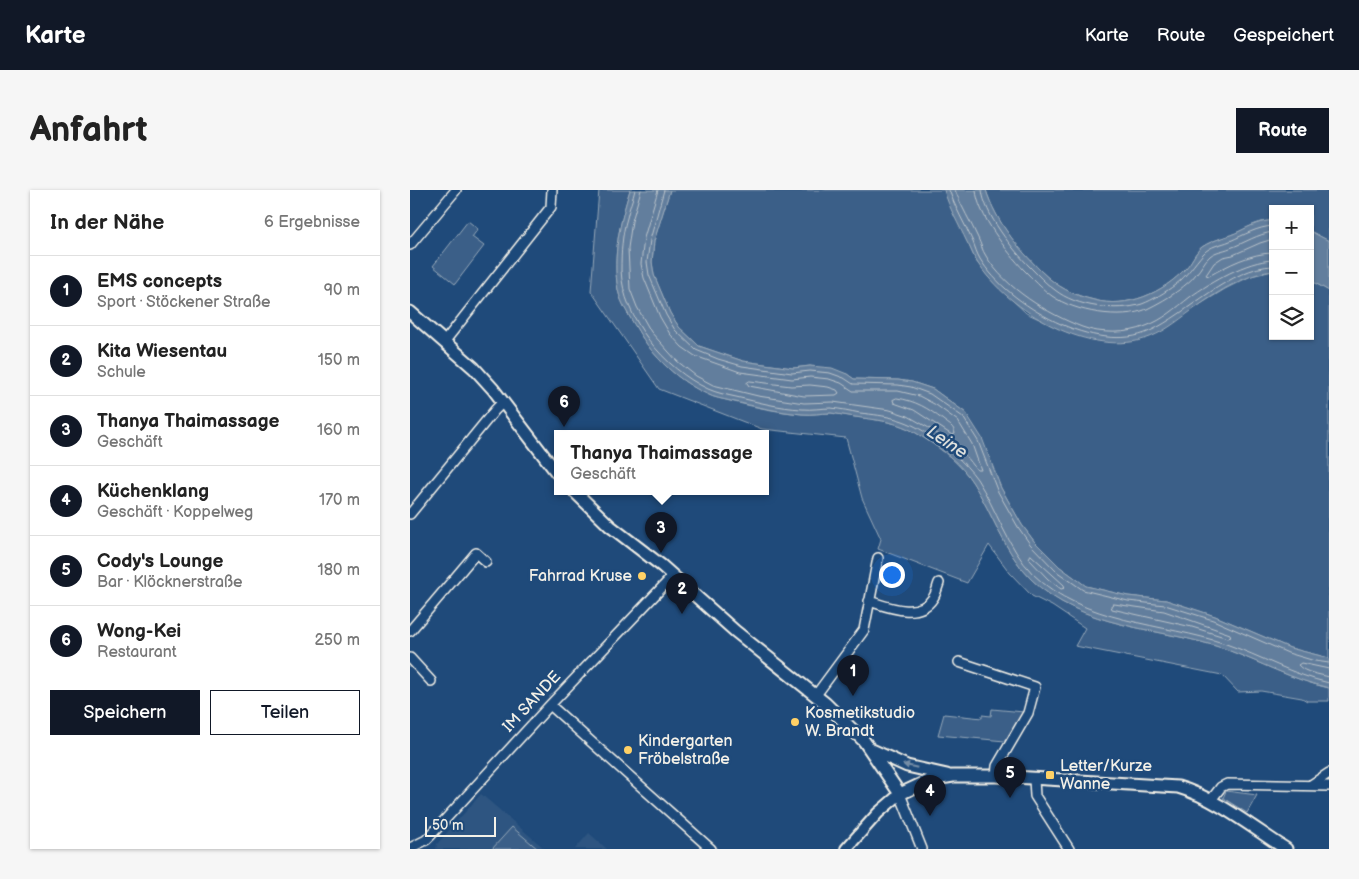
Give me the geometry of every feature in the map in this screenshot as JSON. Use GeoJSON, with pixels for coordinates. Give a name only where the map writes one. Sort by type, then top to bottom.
{"type":"FeatureCollection","features":[{"type":"Feature","properties":{"kind":"main road"},"geometry":{"type":"LineString","coordinates":[[410,312],[474,368],[503,402],[554,469]]}},
{"type":"Feature","properties":{"kind":"main road"},"geometry":{"type":"LineString","coordinates":[[578,495],[610,526],[673,576],[735,631],[816,695],[870,749],[900,794],[930,780],[953,776],[996,776],[1178,787],[1191,790],[1210,800],[1286,849]]}},
{"type":"Feature","properties":{"kind":"main road"},"geometry":{"type":"LineString","coordinates":[[870,749],[907,766],[953,776]]}},
{"type":"Feature","properties":{"kind":"street"},"geometry":{"type":"LineString","coordinates":[[410,245],[456,190]]}},
{"type":"Feature","properties":{"kind":"street"},"geometry":{"type":"LineString","coordinates":[[445,341],[551,207],[552,190]]}},
{"type":"Feature","properties":{"kind":"street"},"geometry":{"type":"LineString","coordinates":[[410,514],[503,402]]}},
{"type":"Feature","properties":{"kind":"street"},"geometry":{"type":"LineString","coordinates":[[410,631],[476,553],[486,562]]}},
{"type":"Feature","properties":{"kind":"street"},"geometry":{"type":"LineString","coordinates":[[816,695],[864,630],[878,558]]}},
{"type":"Feature","properties":{"kind":"street","name":"IM SANDE"},"geometry":{"type":"LineString","coordinates":[[415,848],[431,835],[550,705],[673,576]]}},
{"type":"Feature","properties":{"kind":"street"},"geometry":{"type":"LineString","coordinates":[[869,601],[905,611],[913,610],[934,598],[939,583]]}},
{"type":"Feature","properties":{"kind":"street"},"geometry":{"type":"LineString","coordinates":[[410,658],[431,681]]}},
{"type":"Feature","properties":{"kind":"street"},"geometry":{"type":"LineString","coordinates":[[959,662],[1035,687],[1028,713],[997,766],[996,776]]}},
{"type":"Feature","properties":{"kind":"street"},"geometry":{"type":"LineString","coordinates":[[550,705],[711,849]]}},
{"type":"Feature","properties":{"kind":"street"},"geometry":{"type":"LineString","coordinates":[[1311,786],[1329,773]]}},
{"type":"Feature","properties":{"kind":"street"},"geometry":{"type":"LineString","coordinates":[[1034,779],[1035,796],[1068,849]]}},
{"type":"Feature","properties":{"kind":"street"},"geometry":{"type":"LineString","coordinates":[[1210,800],[1221,787],[1227,784],[1329,786]]}},
{"type":"Feature","properties":{"kind":"street"},"geometry":{"type":"LineString","coordinates":[[846,849],[878,813],[900,794],[922,849]]}},
{"type":"Feature","properties":{"kind":"street"},"geometry":{"type":"LineString","coordinates":[[410,837],[415,848]]}},
{"type":"Feature","properties":{"kind":"shaded area"},"geometry":{"type":"Polygon","coordinates":[[[599,190],[630,190],[620,227],[616,265],[618,290],[623,305],[651,349],[676,375],[696,389],[713,396],[784,412],[802,414],[834,413],[883,421],[907,428],[938,447],[963,470],[980,495],[1013,557],[1031,579],[1051,595],[1073,608],[1097,617],[1225,649],[1290,676],[1329,688],[1329,701],[1307,701],[1302,698],[1261,691],[1238,692],[1222,675],[1075,646],[1085,628],[1052,606],[1032,596],[1010,573],[989,545],[967,583],[878,549],[881,539],[862,498],[846,438],[762,429],[659,389],[591,291],[599,190]]]}},
{"type":"Feature","properties":{"kind":"shaded area"},"geometry":{"type":"Polygon","coordinates":[[[670,190],[944,190],[976,261],[989,278],[1026,313],[1065,331],[1199,305],[1251,276],[1269,272],[1269,340],[1314,340],[1314,282],[1329,291],[1329,658],[1290,648],[1215,616],[1166,600],[1128,596],[1086,586],[1060,567],[1034,541],[1022,525],[1001,488],[966,413],[933,389],[912,382],[854,379],[847,374],[810,366],[793,368],[743,361],[699,346],[679,327],[670,313],[654,275],[652,262],[654,241],[670,190]]]}},
{"type":"Feature","properties":{"kind":"shaded area"},"geometry":{"type":"Polygon","coordinates":[[[986,190],[1329,190],[1329,241],[1314,233],[1314,205],[1269,205],[1269,221],[1256,224],[1202,247],[1188,266],[1167,285],[1144,297],[1119,302],[1106,302],[1072,293],[1047,277],[1009,234],[990,202],[986,190]]]}},
{"type":"Feature","properties":{"kind":"shaded area"},"geometry":{"type":"Polygon","coordinates":[[[468,221],[478,229],[472,237],[484,246],[455,284],[433,266],[468,221]]]}},
{"type":"Feature","properties":{"kind":"shaded area"},"geometry":{"type":"Polygon","coordinates":[[[992,709],[1024,712],[1005,741],[938,735],[944,714],[982,718],[982,715],[991,716],[992,709]]]}},
{"type":"Feature","properties":{"kind":"shaded area"},"geometry":{"type":"Polygon","coordinates":[[[1226,791],[1257,795],[1247,813],[1223,798],[1226,791]]]}},
{"type":"Feature","properties":{"kind":"shaded area"},"geometry":{"type":"Polygon","coordinates":[[[481,794],[545,849],[436,849],[437,844],[481,794]]]}},
{"type":"Feature","properties":{"kind":"shaded area"},"geometry":{"type":"Polygon","coordinates":[[[512,827],[538,849],[492,849],[512,827]]]}},
{"type":"Feature","properties":{"kind":"shaded area"},"geometry":{"type":"Polygon","coordinates":[[[589,833],[607,849],[575,849],[589,833]]]}},
{"type":"Feature","properties":{"kind":"water","name":"Leine"},"geometry":{"type":"Polygon","coordinates":[[[630,190],[670,190],[654,241],[652,262],[654,275],[670,313],[679,327],[699,346],[743,361],[793,368],[810,366],[832,368],[854,379],[898,380],[912,382],[933,389],[966,413],[982,438],[1001,488],[1022,525],[1034,541],[1060,567],[1086,586],[1128,596],[1166,600],[1215,616],[1290,648],[1329,658],[1329,688],[1290,676],[1225,649],[1097,617],[1073,608],[1051,595],[1031,579],[1013,557],[980,495],[963,470],[938,447],[907,428],[883,421],[834,413],[802,414],[757,407],[713,396],[696,389],[676,375],[643,339],[619,295],[616,277],[618,239],[630,190]]]}},
{"type":"Feature","properties":{"kind":"water"},"geometry":{"type":"Polygon","coordinates":[[[944,190],[986,190],[1002,224],[1024,253],[1041,271],[1066,290],[1094,300],[1119,302],[1144,297],[1167,285],[1177,277],[1202,247],[1265,221],[1269,221],[1269,272],[1243,279],[1233,284],[1206,300],[1169,327],[1150,337],[1127,342],[1103,342],[1078,336],[1053,326],[1009,298],[991,280],[976,260],[951,210],[944,190]]]}},
{"type":"Feature","properties":{"kind":"water"},"geometry":{"type":"Polygon","coordinates":[[[1314,233],[1329,241],[1329,291],[1314,282],[1314,233]]]}},
{"type":"Feature","properties":{"kind":"place","name":"Wong-Kei"},"geometry":{"type":"Point","coordinates":[564,427]}},
{"type":"Feature","properties":{"kind":"place","name":"Thanya Thaimassage"},"geometry":{"type":"Point","coordinates":[661,553]}},
{"type":"Feature","properties":{"kind":"place","name":"Fahrrad Kruse"},"geometry":{"type":"Point","coordinates":[642,576]}},
{"type":"Feature","properties":{"kind":"place","name":"Kita Wiesentau"},"geometry":{"type":"Point","coordinates":[682,614]}},
{"type":"Feature","properties":{"kind":"place","name":"EMS concepts"},"geometry":{"type":"Point","coordinates":[853,696]}},
{"type":"Feature","properties":{"kind":"place","name":"Kosmetikstudio W. Brandt"},"geometry":{"type":"Point","coordinates":[795,722]}},
{"type":"Feature","properties":{"kind":"place","name":"Kindergarten Fröbelstraße"},"geometry":{"type":"Point","coordinates":[628,750]}},
{"type":"Feature","properties":{"kind":"place","name":"Letter/Kurze Wanne"},"geometry":{"type":"Point","coordinates":[1050,775]}},
{"type":"Feature","properties":{"kind":"place","name":"Cody's Lounge"},"geometry":{"type":"Point","coordinates":[1010,798]}},
{"type":"Feature","properties":{"kind":"place","name":"Küchenklang"},"geometry":{"type":"Point","coordinates":[930,816]}}]}
